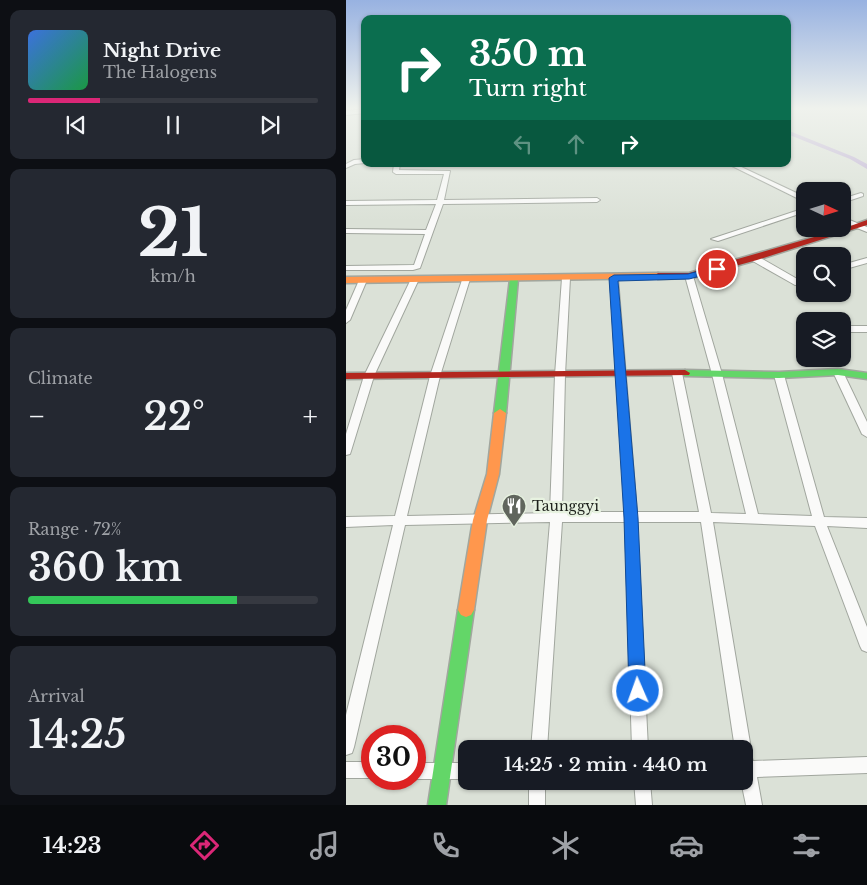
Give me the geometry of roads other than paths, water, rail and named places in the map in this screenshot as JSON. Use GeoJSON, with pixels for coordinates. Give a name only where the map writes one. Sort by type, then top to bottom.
{"type":"FeatureCollection","features":[{"type":"Feature","properties":{"kind":"street"},"geometry":{"type":"LineString","coordinates":[[347,168],[354,162],[361,161]]}},
{"type":"Feature","properties":{"kind":"street"},"geometry":{"type":"LineString","coordinates":[[346,268],[416,267],[440,202],[448,172],[396,172],[397,167]]}},
{"type":"Feature","properties":{"kind":"street"},"geometry":{"type":"LineString","coordinates":[[737,167],[796,196]]}},
{"type":"Feature","properties":{"kind":"street"},"geometry":{"type":"LineString","coordinates":[[851,198],[861,195]]}},
{"type":"Feature","properties":{"kind":"street"},"geometry":{"type":"LineString","coordinates":[[346,203],[597,200]]}},
{"type":"Feature","properties":{"kind":"street"},"geometry":{"type":"LineString","coordinates":[[715,239],[796,213]]}},
{"type":"Feature","properties":{"kind":"street"},"geometry":{"type":"LineString","coordinates":[[851,222],[863,226]]}},
{"type":"Feature","properties":{"kind":"street"},"geometry":{"type":"LineString","coordinates":[[346,280],[689,276],[863,226]]}},
{"type":"Feature","properties":{"kind":"street"},"geometry":{"type":"LineString","coordinates":[[346,231],[429,232]]}},
{"type":"Feature","properties":{"kind":"street"},"geometry":{"type":"LineString","coordinates":[[754,258],[796,282]]}},
{"type":"Feature","properties":{"kind":"street"},"geometry":{"type":"LineString","coordinates":[[851,265],[866,260]]}},
{"type":"Feature","properties":{"kind":"street"},"geometry":{"type":"LineString","coordinates":[[689,276],[717,374],[753,519]]}},
{"type":"Feature","properties":{"kind":"street"},"geometry":{"type":"LineString","coordinates":[[540,740],[556,517],[560,375],[566,278]]}},
{"type":"Feature","properties":{"kind":"street"},"geometry":{"type":"LineString","coordinates":[[614,278],[631,518],[640,740]]}},
{"type":"Feature","properties":{"kind":"street"},"geometry":{"type":"LineString","coordinates":[[346,452],[369,376],[415,279]]}},
{"type":"Feature","properties":{"kind":"street"},"geometry":{"type":"LineString","coordinates":[[346,747],[435,376],[466,279]]}},
{"type":"Feature","properties":{"kind":"street"},"geometry":{"type":"LineString","coordinates":[[437,805],[480,520],[493,474],[514,279]]}},
{"type":"Feature","properties":{"kind":"street"},"geometry":{"type":"LineString","coordinates":[[346,320],[363,280]]}},
{"type":"Feature","properties":{"kind":"street"},"geometry":{"type":"LineString","coordinates":[[851,329],[867,329]]}},
{"type":"Feature","properties":{"kind":"street"},"geometry":{"type":"LineString","coordinates":[[346,376],[677,373],[779,375],[838,372],[867,376]]}},
{"type":"Feature","properties":{"kind":"street"},"geometry":{"type":"LineString","coordinates":[[838,372],[867,434]]}},
{"type":"Feature","properties":{"kind":"street"},"geometry":{"type":"LineString","coordinates":[[677,373],[706,518],[742,740]]}},
{"type":"Feature","properties":{"kind":"street"},"geometry":{"type":"LineString","coordinates":[[779,375],[820,523],[867,646]]}},
{"type":"Feature","properties":{"kind":"street"},"geometry":{"type":"LineString","coordinates":[[346,522],[556,517],[706,518],[867,523]]}},
{"type":"Feature","properties":{"kind":"street"},"geometry":{"type":"LineString","coordinates":[[753,765],[867,765]]}},
{"type":"Feature","properties":{"kind":"street"},"geometry":{"type":"LineString","coordinates":[[346,770],[361,770]]}},
{"type":"Feature","properties":{"kind":"street"},"geometry":{"type":"LineString","coordinates":[[426,771],[458,771]]}},
{"type":"Feature","properties":{"kind":"street"},"geometry":{"type":"LineString","coordinates":[[537,790],[537,805]]}},
{"type":"Feature","properties":{"kind":"street"},"geometry":{"type":"LineString","coordinates":[[643,790],[644,805]]}},
{"type":"Feature","properties":{"kind":"street"},"geometry":{"type":"LineString","coordinates":[[751,790],[754,805]]}},
{"type":"Feature","properties":{"kind":"waterway"},"geometry":{"type":"LineString","coordinates":[[823,147],[852,158],[867,167]]}},
{"type":"Feature","properties":{"kind":"place","name":"Taunggyi"},"geometry":{"type":"Point","coordinates":[514,527]}}]}
